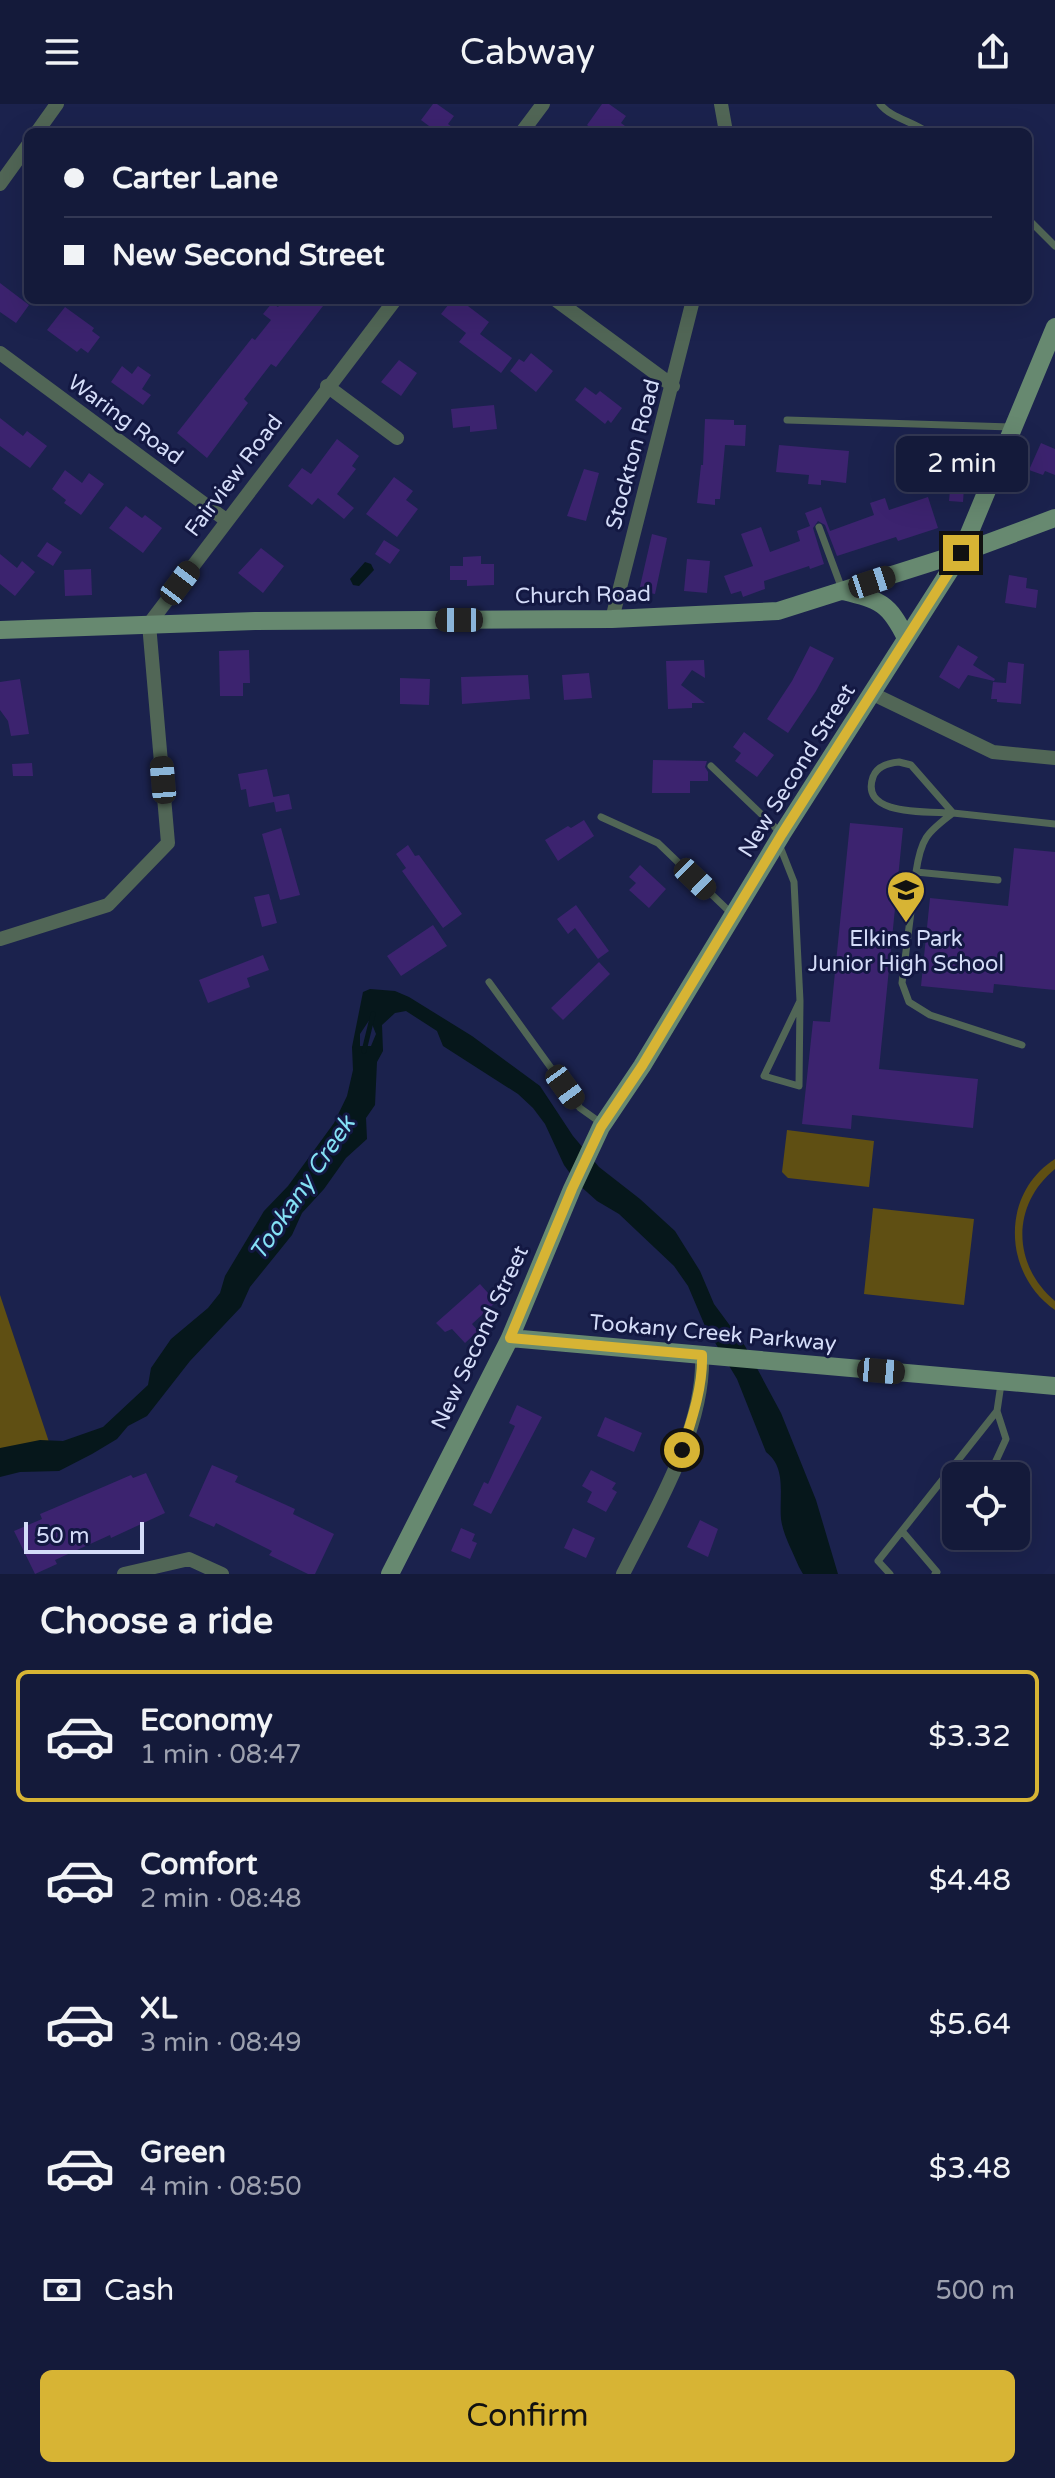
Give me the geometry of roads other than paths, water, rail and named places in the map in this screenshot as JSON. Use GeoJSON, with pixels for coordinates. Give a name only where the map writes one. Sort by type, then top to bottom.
{"type":"FeatureCollection","features":[{"type":"Feature","properties":{"kind":"street"},"geometry":{"type":"LineString","coordinates":[[40,128],[57,104]]}},
{"type":"Feature","properties":{"kind":"street"},"geometry":{"type":"LineString","coordinates":[[525,128],[543,104]]}},
{"type":"Feature","properties":{"kind":"street"},"geometry":{"type":"LineString","coordinates":[[721,104],[725,128]]}},
{"type":"Feature","properties":{"kind":"street"},"geometry":{"type":"LineString","coordinates":[[0,184],[24,151]]}},
{"type":"Feature","properties":{"kind":"street","name":"Fairview Road"},"geometry":{"type":"LineString","coordinates":[[149,624],[392,304]]}},
{"type":"Feature","properties":{"kind":"street"},"geometry":{"type":"LineString","coordinates":[[561,304],[673,386]]}},
{"type":"Feature","properties":{"kind":"street","name":"Stockton Road"},"geometry":{"type":"LineString","coordinates":[[612,619],[692,304]]}},
{"type":"Feature","properties":{"kind":"street","name":"New Second Street"},"geometry":{"type":"LineString","coordinates":[[390,1574],[510,1338],[572,1189],[602,1126],[961,553],[1055,327]]}},
{"type":"Feature","properties":{"kind":"street","name":"Waring Road"},"geometry":{"type":"LineString","coordinates":[[0,353],[226,520]]}},
{"type":"Feature","properties":{"kind":"street"},"geometry":{"type":"LineString","coordinates":[[327,386],[397,438]]}},
{"type":"Feature","properties":{"kind":"street","name":"Church Road"},"geometry":{"type":"LineString","coordinates":[[0,630],[149,624],[612,619],[778,611],[961,553],[1055,518]]}},
{"type":"Feature","properties":{"kind":"street"},"geometry":{"type":"LineString","coordinates":[[843,591],[876,599],[887,606],[906,638]]}},
{"type":"Feature","properties":{"kind":"street"},"geometry":{"type":"LineString","coordinates":[[0,939],[108,905],[168,843],[149,624]]}},
{"type":"Feature","properties":{"kind":"street"},"geometry":{"type":"LineString","coordinates":[[873,694],[993,752],[1055,758]]}},
{"type":"Feature","properties":{"kind":"street","name":"Tookany Creek Parkway"},"geometry":{"type":"LineString","coordinates":[[510,1338],[1055,1386]]}},
{"type":"Feature","properties":{"kind":"street"},"geometry":{"type":"LineString","coordinates":[[623,1574],[682,1450],[708,1355]]}},
{"type":"Feature","properties":{"kind":"street"},"geometry":{"type":"LineString","coordinates":[[124,1574],[189,1559],[222,1574]]}},
{"type":"Feature","properties":{"kind":"lane"},"geometry":{"type":"LineString","coordinates":[[880,104],[886,111],[921,128]]}},
{"type":"Feature","properties":{"kind":"lane"},"geometry":{"type":"LineString","coordinates":[[1032,223],[1055,246]]}},
{"type":"Feature","properties":{"kind":"lane"},"geometry":{"type":"LineString","coordinates":[[787,420],[1013,427]]}},
{"type":"Feature","properties":{"kind":"lane"},"geometry":{"type":"LineString","coordinates":[[819,527],[843,591]]}},
{"type":"Feature","properties":{"kind":"lane"},"geometry":{"type":"LineString","coordinates":[[953,813],[911,765],[888,763],[877,769],[872,779],[872,792],[877,802],[886,808],[1055,824]]}},
{"type":"Feature","properties":{"kind":"lane"},"geometry":{"type":"LineString","coordinates":[[711,766],[780,838],[794,882],[800,1001],[799,1086],[764,1076],[800,1001]]}},
{"type":"Feature","properties":{"kind":"lane"},"geometry":{"type":"LineString","coordinates":[[953,813],[927,833],[919,848],[902,983],[909,1002],[930,1015],[1022,1045]]}},
{"type":"Feature","properties":{"kind":"lane"},"geometry":{"type":"LineString","coordinates":[[601,817],[658,843],[733,916]]}},
{"type":"Feature","properties":{"kind":"lane"},"geometry":{"type":"LineString","coordinates":[[916,872],[998,880]]}},
{"type":"Feature","properties":{"kind":"lane"},"geometry":{"type":"LineString","coordinates":[[489,982],[580,1108],[602,1126]]}},
{"type":"Feature","properties":{"kind":"lane"},"geometry":{"type":"LineString","coordinates":[[995,1462],[1006,1439],[997,1411],[1001,1382]]}},
{"type":"Feature","properties":{"kind":"lane"},"geometry":{"type":"LineString","coordinates":[[890,1574],[878,1561],[997,1411]]}},
{"type":"Feature","properties":{"kind":"lane"},"geometry":{"type":"LineString","coordinates":[[902,1531],[937,1573]]}},
{"type":"Feature","properties":{"kind":"water"},"geometry":{"type":"Polygon","coordinates":[[[365,562],[371,564],[374,570],[359,586],[353,585],[350,579],[365,562]]]}},
{"type":"Feature","properties":{"kind":"water"},"geometry":{"type":"Polygon","coordinates":[[[370,989],[395,991],[409,997],[472,1036],[540,1086],[573,1136],[599,1167],[675,1231],[700,1271],[714,1304],[745,1346],[781,1413],[816,1500],[838,1574],[803,1574],[799,1567],[782,1525],[781,1482],[777,1466],[766,1452],[737,1379],[705,1326],[688,1286],[674,1266],[619,1214],[597,1201],[578,1184],[533,1108],[518,1094],[443,1046],[437,1031],[406,1011],[395,1013],[382,1025],[383,1051],[377,1062],[375,1105],[366,1118],[367,1139],[346,1158],[302,1213],[292,1235],[250,1287],[241,1307],[190,1361],[147,1416],[128,1426],[117,1439],[59,1471],[20,1472],[0,1477],[0,1448],[40,1440],[63,1441],[103,1427],[148,1385],[151,1368],[171,1339],[208,1308],[220,1293],[225,1276],[264,1211],[288,1186],[334,1123],[347,1096],[353,1070],[352,1047],[363,992],[370,989]],[[370,1019],[360,1034],[360,1046],[371,1046],[376,1034],[370,1019]]]}},
{"type":"Feature","properties":{"kind":"waterway","name":"Tookany Creek"},"geometry":{"type":"LineString","coordinates":[[364,1051],[373,1014]]}},
{"type":"Feature","properties":{"kind":"place","name":"Elkins Park Junior High School"},"geometry":{"type":"Point","coordinates":[906,924]}}]}
